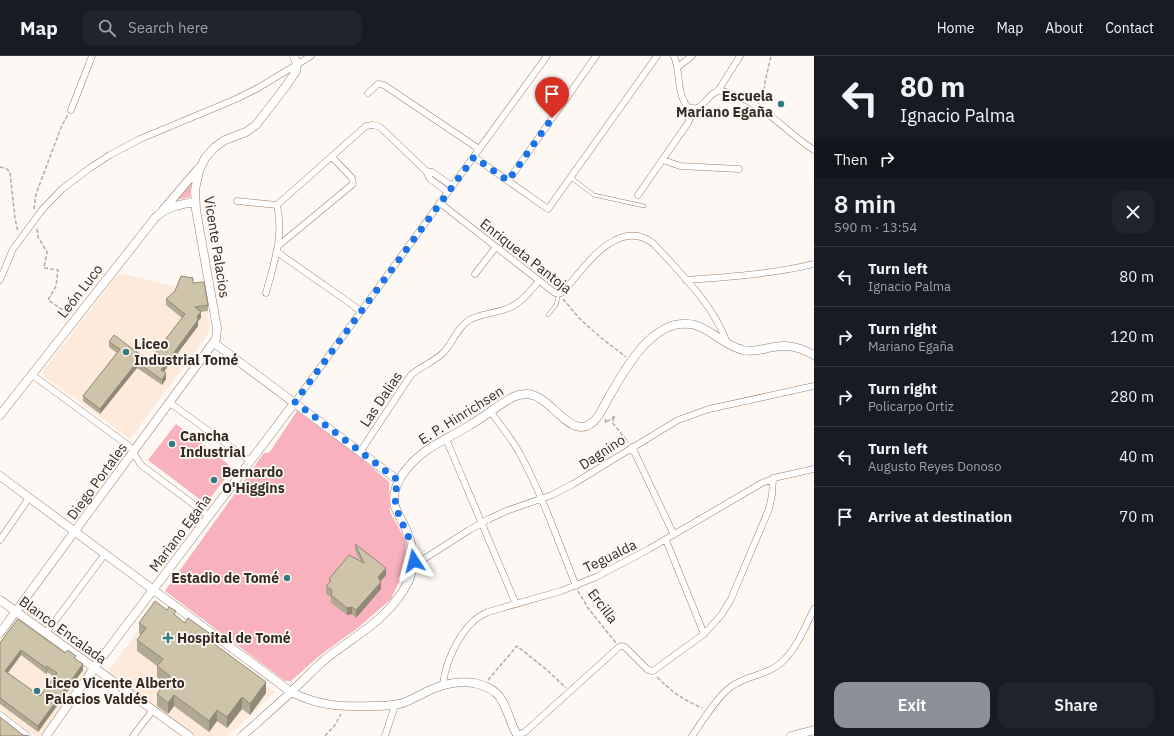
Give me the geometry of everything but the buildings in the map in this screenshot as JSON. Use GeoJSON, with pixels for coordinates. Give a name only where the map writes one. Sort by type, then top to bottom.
{"type":"FeatureCollection","features":[{"type":"Feature","properties":{"kind":"street"},"geometry":{"type":"LineString","coordinates":[[71,110],[92,56]]}},
{"type":"Feature","properties":{"kind":"street"},"geometry":{"type":"LineString","coordinates":[[0,280],[13,249],[42,210],[62,189],[90,168],[110,155],[140,139],[236,99],[258,88],[296,59],[311,56]]}},
{"type":"Feature","properties":{"kind":"street"},"geometry":{"type":"LineString","coordinates":[[538,56],[545,58]]}},
{"type":"Feature","properties":{"kind":"street"},"geometry":{"type":"LineString","coordinates":[[508,181],[596,56]]}},
{"type":"Feature","properties":{"kind":"street"},"geometry":{"type":"LineString","coordinates":[[474,157],[548,209],[657,56]]}},
{"type":"Feature","properties":{"kind":"street"},"geometry":{"type":"LineString","coordinates":[[674,56],[678,67],[682,96],[687,106],[694,108],[703,105],[712,94],[718,91],[740,56]]}},
{"type":"Feature","properties":{"kind":"street"},"geometry":{"type":"LineString","coordinates":[[678,67],[692,56]]}},
{"type":"Feature","properties":{"kind":"street","name":"Mariano Egaña"},"geometry":{"type":"LineString","coordinates":[[46,736],[94,668],[295,402],[545,58]]}},
{"type":"Feature","properties":{"kind":"street","name":"Vicente Palacios"},"geometry":{"type":"LineString","coordinates":[[214,343],[217,336],[217,328],[195,202],[196,184],[202,165],[210,152],[220,143],[246,132],[256,125],[296,71],[296,59]]}},
{"type":"Feature","properties":{"kind":"street"},"geometry":{"type":"LineString","coordinates":[[368,94],[378,84],[384,85],[480,148]]}},
{"type":"Feature","properties":{"kind":"street"},"geometry":{"type":"LineString","coordinates":[[718,91],[746,100],[763,110],[814,150]]}},
{"type":"Feature","properties":{"kind":"street"},"geometry":{"type":"LineString","coordinates":[[638,195],[688,123],[694,108]]}},
{"type":"Feature","properties":{"kind":"street"},"geometry":{"type":"LineString","coordinates":[[237,201],[277,205],[366,126],[373,125],[380,127],[426,172],[428,177],[448,192]]}},
{"type":"Feature","properties":{"kind":"street"},"geometry":{"type":"LineString","coordinates":[[278,249],[353,184],[352,178],[332,157]]}},
{"type":"Feature","properties":{"kind":"street"},"geometry":{"type":"LineString","coordinates":[[663,160],[680,166],[739,169]]}},
{"type":"Feature","properties":{"kind":"street"},"geometry":{"type":"LineString","coordinates":[[160,213],[202,165]]}},
{"type":"Feature","properties":{"kind":"street"},"geometry":{"type":"LineString","coordinates":[[426,172],[432,172],[452,186]]}},
{"type":"Feature","properties":{"kind":"street","name":"León Luco"},"geometry":{"type":"LineString","coordinates":[[0,415],[147,227],[160,213],[174,206],[195,202]]}},
{"type":"Feature","properties":{"kind":"street","name":"Enriqueta Pantoja"},"geometry":{"type":"LineString","coordinates":[[440,203],[552,292],[559,294]]}},
{"type":"Feature","properties":{"kind":"street"},"geometry":{"type":"LineString","coordinates":[[266,293],[278,249],[280,223],[277,205]]}},
{"type":"Feature","properties":{"kind":"street"},"geometry":{"type":"LineString","coordinates":[[559,294],[564,291],[598,251],[614,241],[628,236],[641,236],[651,241],[714,314],[727,343]]}},
{"type":"Feature","properties":{"kind":"street"},"geometry":{"type":"LineString","coordinates":[[475,274],[496,247]]}},
{"type":"Feature","properties":{"kind":"street"},"geometry":{"type":"LineString","coordinates":[[278,249],[361,311]]}},
{"type":"Feature","properties":{"kind":"street"},"geometry":{"type":"LineString","coordinates":[[686,280],[737,276],[814,264]]}},
{"type":"Feature","properties":{"kind":"street","name":"Las Dalias"},"geometry":{"type":"LineString","coordinates":[[360,452],[411,375],[444,352],[464,324],[474,318],[506,309],[516,304],[527,295],[539,281]]}},
{"type":"Feature","properties":{"kind":"street","name":"E. P. Hinrichsen"},"geometry":{"type":"LineString","coordinates":[[399,481],[422,454],[513,397],[523,394],[533,395],[546,402],[570,424],[577,427],[585,427],[591,424],[599,415],[631,361],[638,352],[651,339],[667,328],[679,324],[691,324],[701,327],[727,343],[748,351],[780,345],[790,345],[803,349],[814,355]]}},
{"type":"Feature","properties":{"kind":"street"},"geometry":{"type":"LineString","coordinates":[[214,343],[399,481],[395,491],[395,505],[412,544],[414,555],[413,566],[406,586],[383,615],[366,631],[329,657],[242,736]]}},
{"type":"Feature","properties":{"kind":"street","name":"Diego Portales"},"geometry":{"type":"LineString","coordinates":[[0,633],[214,343]]}},
{"type":"Feature","properties":{"kind":"street"},"geometry":{"type":"LineString","coordinates":[[31,374],[129,446],[141,465],[209,516]]}},
{"type":"Feature","properties":{"kind":"street","name":"Dagnino"},"geometry":{"type":"LineString","coordinates":[[413,566],[482,523],[502,513],[541,499],[578,481],[668,424],[698,412],[814,386]]}},
{"type":"Feature","properties":{"kind":"street"},"geometry":{"type":"LineString","coordinates":[[170,403],[250,462]]}},
{"type":"Feature","properties":{"kind":"street","name":"Ercilla"},"geometry":{"type":"LineString","coordinates":[[491,412],[518,451],[541,499],[576,586]]}},
{"type":"Feature","properties":{"kind":"street"},"geometry":{"type":"LineString","coordinates":[[446,439],[516,604]]}},
{"type":"Feature","properties":{"kind":"street"},"geometry":{"type":"LineString","coordinates":[[632,447],[674,535]]}},
{"type":"Feature","properties":{"kind":"street","name":"Tegualda"},"geometry":{"type":"LineString","coordinates":[[443,684],[449,659],[458,642],[473,622],[484,614],[576,586],[616,567],[666,540],[762,483],[773,478],[814,468]]}},
{"type":"Feature","properties":{"kind":"street"},"geometry":{"type":"LineString","coordinates":[[0,476],[291,692],[317,703],[344,707],[395,705],[443,684],[463,682],[483,686],[499,695],[512,726],[518,736],[619,647],[625,647],[648,670],[651,671],[704,634],[717,621],[731,599],[769,509],[772,496],[773,478]]}},
{"type":"Feature","properties":{"kind":"street"},"geometry":{"type":"LineString","coordinates":[[0,540],[29,498]]}},
{"type":"Feature","properties":{"kind":"street"},"geometry":{"type":"LineString","coordinates":[[666,540],[704,634]]}},
{"type":"Feature","properties":{"kind":"street"},"geometry":{"type":"LineString","coordinates":[[46,633],[104,554]]}},
{"type":"Feature","properties":{"kind":"street","name":"Blanco Encalada"},"geometry":{"type":"LineString","coordinates":[[0,600],[189,736]]}},
{"type":"Feature","properties":{"kind":"street"},"geometry":{"type":"LineString","coordinates":[[692,736],[724,692],[732,686],[769,671],[784,661],[796,644],[814,609]]}},
{"type":"Feature","properties":{"kind":"street"},"geometry":{"type":"LineString","coordinates":[[385,736],[395,705]]}},
{"type":"Feature","properties":{"kind":"street"},"geometry":{"type":"LineString","coordinates":[[133,736],[153,710]]}},
{"type":"Feature","properties":{"kind":"street"},"geometry":{"type":"LineString","coordinates":[[0,716],[26,736]]}},
{"type":"Feature","properties":{"kind":"street"},"geometry":{"type":"LineString","coordinates":[[791,736],[814,730]]}},
{"type":"Feature","properties":{"kind":"lane"},"geometry":{"type":"LineString","coordinates":[[570,177],[594,195],[644,206]]}},
{"type":"Feature","properties":{"kind":"lane"},"geometry":{"type":"LineString","coordinates":[[548,315],[556,305],[559,294]]}},
{"type":"Feature","properties":{"kind":"path"},"geometry":{"type":"LineString","coordinates":[[763,110],[764,88],[771,56]]}},
{"type":"Feature","properties":{"kind":"path"},"geometry":{"type":"LineString","coordinates":[[71,110],[62,125],[36,194],[34,204],[38,236],[47,252],[44,268],[58,270],[56,286],[48,300],[76,318]]}},
{"type":"Feature","properties":{"kind":"path"},"geometry":{"type":"LineString","coordinates":[[0,167],[8,170],[10,174],[18,234]]}},
{"type":"Feature","properties":{"kind":"path","name":"Enriqueta Pantoja"},"geometry":{"type":"LineString","coordinates":[[559,294],[580,319],[631,361]]}},
{"type":"Feature","properties":{"kind":"path"},"geometry":{"type":"LineString","coordinates":[[607,417],[605,423],[615,416],[612,422],[632,447]]}},
{"type":"Feature","properties":{"kind":"path","name":"Ercilla"},"geometry":{"type":"LineString","coordinates":[[576,586],[579,596],[619,647]]}},
{"type":"Feature","properties":{"kind":"path"},"geometry":{"type":"LineString","coordinates":[[483,686],[517,646],[547,670],[569,691]]}},
{"type":"Feature","properties":{"kind":"path"},"geometry":{"type":"LineString","coordinates":[[651,671],[668,688],[684,700],[710,711]]}},
{"type":"Feature","properties":{"kind":"path"},"geometry":{"type":"LineString","coordinates":[[325,736],[335,724],[344,707]]}},
{"type":"Feature","properties":{"kind":"shaded area"},"geometry":{"type":"Polygon","coordinates":[[[191,181],[190,197],[175,200],[191,181]]]}},
{"type":"Feature","properties":{"kind":"shaded area","name":"Liceo Industrial Tomé"},"geometry":{"type":"Polygon","coordinates":[[[119,273],[186,289],[204,287],[210,327],[209,333],[130,439],[44,376],[43,371],[119,273]]]}},
{"type":"Feature","properties":{"kind":"shaded area","name":"Estadio de Tomé"},"geometry":{"type":"Polygon","coordinates":[[[297,411],[360,457],[389,482],[390,512],[405,539],[407,565],[391,599],[359,627],[319,656],[291,681],[285,681],[165,591],[264,453],[269,453],[297,411]]]}},
{"type":"Feature","properties":{"kind":"shaded area"},"geometry":{"type":"Polygon","coordinates":[[[176,424],[233,468],[206,504],[148,460],[176,424]]]}},
{"type":"Feature","properties":{"kind":"shaded area","name":"Hospital de Tomé"},"geometry":{"type":"Polygon","coordinates":[[[157,604],[275,692],[228,736],[195,736],[108,672],[157,604]]]}},
{"type":"Feature","properties":{"kind":"shaded area","name":"Liceo Vicente Alberto Palacios Valdés"},"geometry":{"type":"Polygon","coordinates":[[[16,618],[89,671],[41,736],[35,736],[0,710],[0,639],[16,618]]]}},
{"type":"Feature","properties":{"kind":"place","name":"Escuela Mariano Egaña"},"geometry":{"type":"Point","coordinates":[781,104]}},
{"type":"Feature","properties":{"kind":"place","name":"Liceo Industrial Tomé"},"geometry":{"type":"Point","coordinates":[126,352]}},
{"type":"Feature","properties":{"kind":"place","name":"Cancha Industrial"},"geometry":{"type":"Point","coordinates":[172,444]}},
{"type":"Feature","properties":{"kind":"place","name":"Bernardo O'Higgins"},"geometry":{"type":"Point","coordinates":[214,480]}},
{"type":"Feature","properties":{"kind":"place","name":"Estadio de Tomé"},"geometry":{"type":"Point","coordinates":[287,578]}},
{"type":"Feature","properties":{"kind":"place","name":"Hospital de Tomé"},"geometry":{"type":"Point","coordinates":[168,638]}},
{"type":"Feature","properties":{"kind":"place","name":"Liceo Vicente Alberto Palacios Valdés"},"geometry":{"type":"Point","coordinates":[37,691]}},
{"type":"Feature","properties":{"kind":"route"},"geometry":{"type":"LineString","coordinates":[[414,561],[412,544],[406,528],[396,510],[394,500],[395,491],[399,481],[295,402],[474,157],[508,181],[552,118]]}}]}
